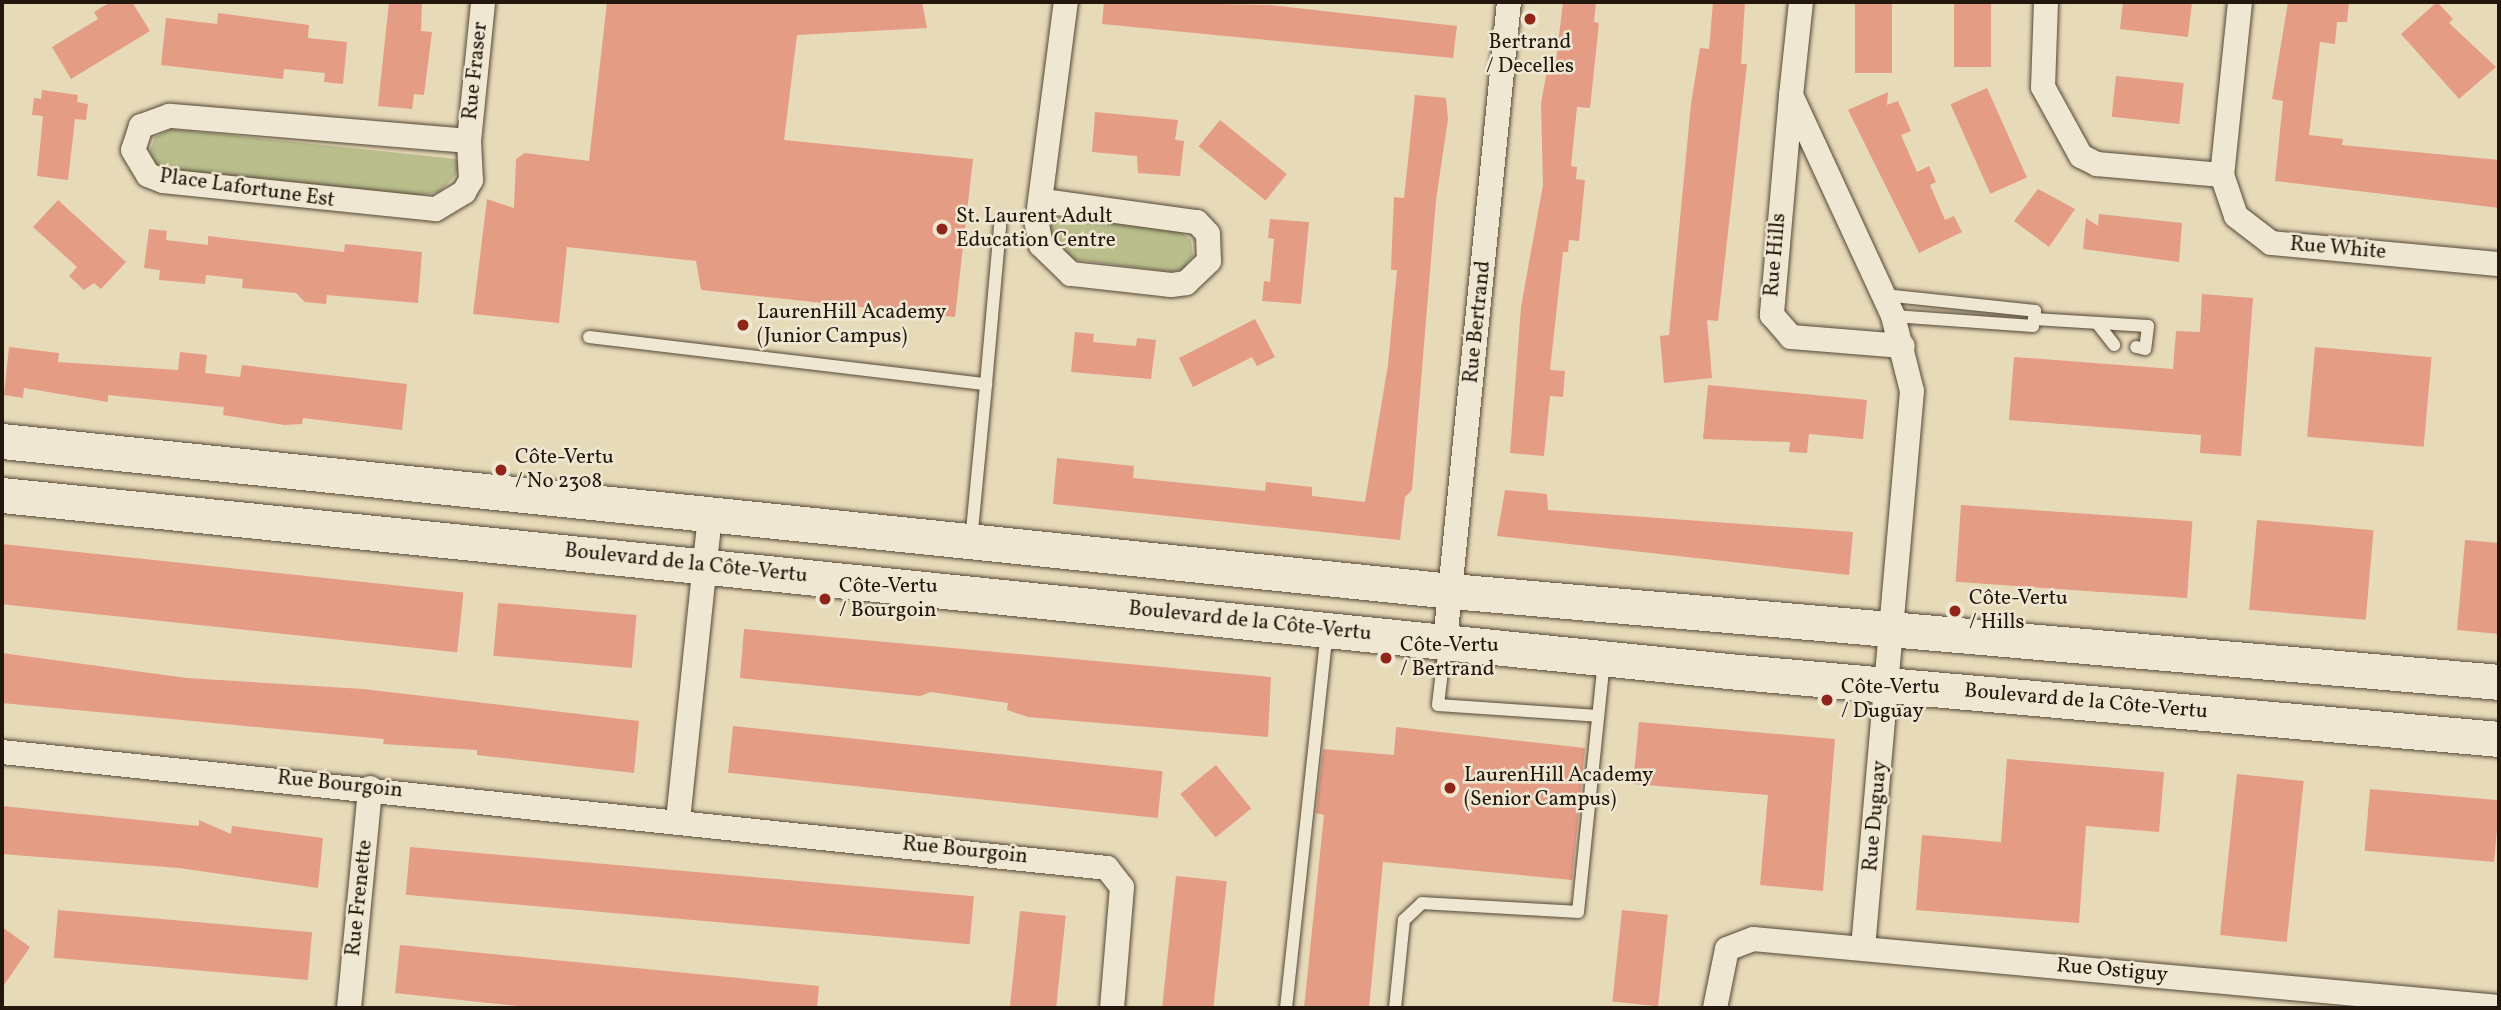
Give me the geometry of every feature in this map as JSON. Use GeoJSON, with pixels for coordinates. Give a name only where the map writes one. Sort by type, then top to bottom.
{"type":"FeatureCollection","features":[{"type":"Feature","properties":{"kind":"main road"},"geometry":{"type":"LineString","coordinates":[[2,441],[1451,591],[2499,682]]}},
{"type":"Feature","properties":{"kind":"main road","name":"Boulevard de la Côte-Vertu"},"geometry":{"type":"LineString","coordinates":[[2,495],[1445,642],[1888,685],[2499,739]]}},
{"type":"Feature","properties":{"kind":"street","name":"Rue Fraser"},"geometry":{"type":"LineString","coordinates":[[469,141],[483,2]]}},
{"type":"Feature","properties":{"kind":"street"},"geometry":{"type":"LineString","coordinates":[[1043,201],[1197,222],[1208,234],[1209,261],[1186,283],[1171,285],[1071,274],[1041,246],[1037,224],[1043,201],[1066,2]]}},
{"type":"Feature","properties":{"kind":"street","name":"Rue Bertrand"},"geometry":{"type":"LineString","coordinates":[[1445,642],[1508,2]]}},
{"type":"Feature","properties":{"kind":"street","name":"Rue Hills"},"geometry":{"type":"LineString","coordinates":[[1801,2],[1773,316],[1791,337],[1903,346]]}},
{"type":"Feature","properties":{"kind":"street"},"geometry":{"type":"LineString","coordinates":[[2046,2],[2043,87],[2081,156],[2098,164],[2222,175]]}},
{"type":"Feature","properties":{"kind":"street","name":"Rue White"},"geometry":{"type":"LineString","coordinates":[[2240,2],[2222,175],[2236,216],[2272,243],[2499,264]]}},
{"type":"Feature","properties":{"kind":"street"},"geometry":{"type":"LineString","coordinates":[[1791,95],[1888,305],[1903,346],[1912,391],[1888,685]]}},
{"type":"Feature","properties":{"kind":"street","name":"Place Lafortune Est"},"geometry":{"type":"LineString","coordinates":[[169,116],[469,141],[473,165],[464,192],[436,209],[421,210],[163,181],[148,176],[134,150],[141,126],[169,116]]}},
{"type":"Feature","properties":{"kind":"street"},"geometry":{"type":"LineString","coordinates":[[677,820],[710,514]]}},
{"type":"Feature","properties":{"kind":"street","name":"Rue Duguay"},"geometry":{"type":"LineString","coordinates":[[1863,948],[1888,685]]}},
{"type":"Feature","properties":{"kind":"street","name":"Rue Bourgoin"},"geometry":{"type":"LineString","coordinates":[[2,751],[677,820],[1107,868],[1122,887],[1112,1008]]}},
{"type":"Feature","properties":{"kind":"street","name":"Rue Frenette"},"geometry":{"type":"LineString","coordinates":[[349,1008],[370,788]]}},
{"type":"Feature","properties":{"kind":"street","name":"Rue Ostiguy"},"geometry":{"type":"LineString","coordinates":[[1716,1008],[1727,949],[1753,939],[1863,948],[2351,1000],[2499,1007]]}},
{"type":"Feature","properties":{"kind":"lane"},"geometry":{"type":"LineString","coordinates":[[971,541],[1000,226]]}},
{"type":"Feature","properties":{"kind":"lane"},"geometry":{"type":"LineString","coordinates":[[1888,305],[1977,305],[2034,319]]}},
{"type":"Feature","properties":{"kind":"lane"},"geometry":{"type":"LineString","coordinates":[[1888,305],[1975,322],[2034,319],[2148,326],[2145,349],[2136,348]]}},
{"type":"Feature","properties":{"kind":"lane"},"geometry":{"type":"LineString","coordinates":[[1975,322],[1977,305]]}},
{"type":"Feature","properties":{"kind":"lane"},"geometry":{"type":"LineString","coordinates":[[2097,323],[2114,345]]}},
{"type":"Feature","properties":{"kind":"lane"},"geometry":{"type":"LineString","coordinates":[[589,337],[986,384]]}},
{"type":"Feature","properties":{"kind":"lane"},"geometry":{"type":"LineString","coordinates":[[1286,1008],[1327,630]]}},
{"type":"Feature","properties":{"kind":"lane"},"geometry":{"type":"LineString","coordinates":[[1445,642],[1438,705],[1598,716]]}},
{"type":"Feature","properties":{"kind":"lane"},"geometry":{"type":"LineString","coordinates":[[1395,1008],[1404,920],[1422,903],[1578,912],[1604,657]]}},
{"type":"Feature","properties":{"kind":"green space"},"geometry":{"type":"Polygon","coordinates":[[[171,129],[456,159],[461,169],[440,192],[415,196],[166,171],[152,161],[150,151],[155,137],[171,129]]]}},
{"type":"Feature","properties":{"kind":"green space"},"geometry":{"type":"Polygon","coordinates":[[[1057,217],[1178,230],[1191,240],[1193,256],[1183,269],[1171,272],[1070,259],[1053,242],[1048,224],[1057,217]]]}},
{"type":"Feature","properties":{"kind":"building"},"geometry":{"type":"Polygon","coordinates":[[[132,2],[150,31],[71,79],[52,47],[98,19],[94,12],[109,3],[132,2]]]}},
{"type":"Feature","properties":{"kind":"building"},"geometry":{"type":"Polygon","coordinates":[[[389,2],[422,2],[421,31],[432,32],[424,95],[414,94],[412,109],[378,106],[389,2]]]}},
{"type":"Feature","properties":{"kind":"building"},"geometry":{"type":"Polygon","coordinates":[[[607,2],[922,2],[927,28],[797,35],[784,140],[973,159],[955,317],[701,290],[696,261],[567,247],[559,323],[473,314],[487,199],[514,208],[516,159],[525,153],[589,161],[607,2]]]}},
{"type":"Feature","properties":{"kind":"building"},"geometry":{"type":"Polygon","coordinates":[[[1104,2],[1270,5],[1457,26],[1453,58],[1102,24],[1104,2]]]}},
{"type":"Feature","properties":{"kind":"building"},"geometry":{"type":"Polygon","coordinates":[[[1563,2],[1596,2],[1594,22],[1599,23],[1590,108],[1577,107],[1571,166],[1577,167],[1576,179],[1585,180],[1579,241],[1569,240],[1568,252],[1563,252],[1550,370],[1565,371],[1563,397],[1550,396],[1544,456],[1510,453],[1521,307],[1543,185],[1541,103],[1549,60],[1556,61],[1563,2]]]}},
{"type":"Feature","properties":{"kind":"building"},"geometry":{"type":"Polygon","coordinates":[[[1713,2],[1745,2],[1741,64],[1747,64],[1718,321],[1707,320],[1712,378],[1664,383],[1660,336],[1669,335],[1691,104],[1700,48],[1709,49],[1713,2]]]}},
{"type":"Feature","properties":{"kind":"building"},"geometry":{"type":"Polygon","coordinates":[[[1855,2],[1892,2],[1892,73],[1855,73],[1855,2]]]}},
{"type":"Feature","properties":{"kind":"building"},"geometry":{"type":"Polygon","coordinates":[[[1954,2],[1991,2],[1991,67],[1954,67],[1954,2]]]}},
{"type":"Feature","properties":{"kind":"building"},"geometry":{"type":"Polygon","coordinates":[[[2123,2],[2192,2],[2188,37],[2120,29],[2123,2]]]}},
{"type":"Feature","properties":{"kind":"building"},"geometry":{"type":"Polygon","coordinates":[[[2288,2],[2349,2],[2347,22],[2337,22],[2335,44],[2320,42],[2309,135],[2343,139],[2342,145],[2499,160],[2499,208],[2275,181],[2283,101],[2272,99],[2288,2]]]}},
{"type":"Feature","properties":{"kind":"building"},"geometry":{"type":"Polygon","coordinates":[[[2437,2],[2453,19],[2449,23],[2496,67],[2459,99],[2401,34],[2437,2]]]}},
{"type":"Feature","properties":{"kind":"building"},"geometry":{"type":"Polygon","coordinates":[[[218,13],[309,25],[308,38],[347,42],[343,84],[324,82],[325,73],[284,69],[283,79],[161,65],[166,18],[217,24],[218,13]]]}},
{"type":"Feature","properties":{"kind":"building"},"geometry":{"type":"Polygon","coordinates":[[[2116,76],[2184,83],[2179,124],[2112,117],[2116,76]]]}},
{"type":"Feature","properties":{"kind":"building"},"geometry":{"type":"Polygon","coordinates":[[[1987,88],[2027,178],[1990,194],[1950,104],[1987,88]]]}},
{"type":"Feature","properties":{"kind":"building"},"geometry":{"type":"Polygon","coordinates":[[[42,90],[78,95],[77,102],[88,104],[86,120],[75,119],[68,180],[37,176],[43,116],[32,115],[34,98],[41,99],[42,90]]]}},
{"type":"Feature","properties":{"kind":"building"},"geometry":{"type":"Polygon","coordinates":[[[1888,92],[1887,105],[1898,101],[1911,131],[1901,135],[1917,172],[1929,166],[1936,182],[1930,185],[1945,220],[1954,216],[1962,232],[1919,253],[1848,110],[1888,92]]]}},
{"type":"Feature","properties":{"kind":"building"},"geometry":{"type":"Polygon","coordinates":[[[1415,95],[1446,98],[1448,119],[1436,200],[1412,490],[1405,497],[1400,540],[1053,504],[1057,458],[1134,466],[1133,478],[1265,491],[1266,482],[1312,487],[1312,496],[1365,502],[1388,365],[1397,270],[1391,270],[1394,197],[1404,198],[1415,95]]]}},
{"type":"Feature","properties":{"kind":"building"},"geometry":{"type":"Polygon","coordinates":[[[1095,112],[1178,120],[1175,140],[1184,141],[1180,176],[1138,173],[1137,156],[1092,152],[1095,112]]]}},
{"type":"Feature","properties":{"kind":"building"},"geometry":{"type":"Polygon","coordinates":[[[1220,120],[1287,174],[1265,201],[1199,146],[1220,120]]]}},
{"type":"Feature","properties":{"kind":"building"},"geometry":{"type":"Polygon","coordinates":[[[2038,189],[2075,209],[2049,247],[2014,221],[2038,189]]]}},
{"type":"Feature","properties":{"kind":"building"},"geometry":{"type":"Polygon","coordinates":[[[58,200],[126,262],[101,289],[94,283],[84,290],[69,276],[77,267],[33,227],[58,200]]]}},
{"type":"Feature","properties":{"kind":"building"},"geometry":{"type":"Polygon","coordinates":[[[2099,214],[2182,223],[2179,262],[2083,249],[2086,218],[2098,226],[2099,214]]]}},
{"type":"Feature","properties":{"kind":"building"},"geometry":{"type":"Polygon","coordinates":[[[1270,219],[1309,222],[1301,304],[1262,301],[1264,281],[1270,282],[1274,239],[1268,238],[1270,219]]]}},
{"type":"Feature","properties":{"kind":"building"},"geometry":{"type":"Polygon","coordinates":[[[149,229],[167,231],[166,240],[208,245],[208,236],[344,252],[345,244],[422,252],[418,303],[327,295],[326,304],[305,302],[296,293],[242,288],[243,279],[206,275],[205,284],[159,280],[160,270],[144,268],[149,229]]]}},
{"type":"Feature","properties":{"kind":"building"},"geometry":{"type":"Polygon","coordinates":[[[2202,294],[2253,298],[2241,456],[2200,453],[2201,435],[2009,420],[2014,357],[2173,369],[2176,331],[2200,332],[2202,294]]]}},
{"type":"Feature","properties":{"kind":"building"},"geometry":{"type":"Polygon","coordinates":[[[1255,319],[1275,357],[1257,366],[1252,357],[1193,387],[1179,358],[1255,319]]]}},
{"type":"Feature","properties":{"kind":"building"},"geometry":{"type":"Polygon","coordinates":[[[1075,332],[1094,334],[1093,342],[1136,346],[1137,338],[1156,340],[1151,379],[1071,372],[1075,332]]]}},
{"type":"Feature","properties":{"kind":"building"},"geometry":{"type":"Polygon","coordinates":[[[9,347],[59,353],[58,362],[178,370],[180,352],[207,355],[205,373],[240,377],[242,365],[407,384],[402,430],[303,418],[302,424],[284,425],[223,415],[224,407],[108,395],[108,402],[24,388],[23,398],[4,395],[9,347]]]}},
{"type":"Feature","properties":{"kind":"building"},"geometry":{"type":"Polygon","coordinates":[[[2315,347],[2432,357],[2424,447],[2307,437],[2315,347]]]}},
{"type":"Feature","properties":{"kind":"building"},"geometry":{"type":"Polygon","coordinates":[[[1708,385],[1867,400],[1863,439],[1809,434],[1807,453],[1789,452],[1790,442],[1703,439],[1708,385]]]}},
{"type":"Feature","properties":{"kind":"building"},"geometry":{"type":"Polygon","coordinates":[[[1505,490],[1547,494],[1548,510],[1853,532],[1849,575],[1497,536],[1505,490]]]}},
{"type":"Feature","properties":{"kind":"building"},"geometry":{"type":"Polygon","coordinates":[[[1961,505],[2192,521],[2187,598],[1956,582],[1961,505]]]}},
{"type":"Feature","properties":{"kind":"building"},"geometry":{"type":"Polygon","coordinates":[[[2257,520],[2374,530],[2366,620],[2249,610],[2257,520]]]}},
{"type":"Feature","properties":{"kind":"building"},"geometry":{"type":"Polygon","coordinates":[[[2465,540],[2499,543],[2499,634],[2457,630],[2465,540]]]}},
{"type":"Feature","properties":{"kind":"building"},"geometry":{"type":"Polygon","coordinates":[[[2,544],[463,593],[457,652],[2,604],[2,544]]]}},
{"type":"Feature","properties":{"kind":"building"},"geometry":{"type":"Polygon","coordinates":[[[498,603],[636,615],[632,668],[493,656],[498,603]]]}},
{"type":"Feature","properties":{"kind":"building"},"geometry":{"type":"Polygon","coordinates":[[[744,629],[1271,677],[1268,737],[1028,717],[1007,710],[1008,703],[931,692],[920,696],[740,678],[744,629]]]}},
{"type":"Feature","properties":{"kind":"building"},"geometry":{"type":"Polygon","coordinates":[[[2,653],[187,678],[363,689],[639,721],[634,773],[477,755],[477,750],[383,744],[384,739],[2,703],[2,653]]]}},
{"type":"Feature","properties":{"kind":"building"},"geometry":{"type":"Polygon","coordinates":[[[1639,722],[1835,739],[1823,891],[1760,885],[1768,795],[1633,784],[1639,722]]]}},
{"type":"Feature","properties":{"kind":"building"},"geometry":{"type":"Polygon","coordinates":[[[733,726],[1163,771],[1158,818],[728,773],[733,726]]]}},
{"type":"Feature","properties":{"kind":"building"},"geometry":{"type":"Polygon","coordinates":[[[1396,727],[1585,748],[1572,880],[1383,862],[1369,1008],[1304,1008],[1324,815],[1316,813],[1323,749],[1394,755],[1396,727]]]}},
{"type":"Feature","properties":{"kind":"building"},"geometry":{"type":"Polygon","coordinates":[[[2007,759],[2164,772],[2159,832],[2086,826],[2079,923],[1916,910],[1922,835],[2001,842],[2007,759]]]}},
{"type":"Feature","properties":{"kind":"building"},"geometry":{"type":"Polygon","coordinates":[[[1216,765],[1251,809],[1215,837],[1180,794],[1216,765]]]}},
{"type":"Feature","properties":{"kind":"building"},"geometry":{"type":"Polygon","coordinates":[[[2237,774],[2304,781],[2287,942],[2220,935],[2237,774]]]}},
{"type":"Feature","properties":{"kind":"building"},"geometry":{"type":"Polygon","coordinates":[[[2370,789],[2499,800],[2494,862],[2365,851],[2370,789]]]}},
{"type":"Feature","properties":{"kind":"building"},"geometry":{"type":"Polygon","coordinates":[[[2,806],[199,826],[199,820],[231,834],[232,826],[323,838],[318,888],[179,868],[2,854],[2,806]]]}},
{"type":"Feature","properties":{"kind":"building"},"geometry":{"type":"Polygon","coordinates":[[[410,847],[974,896],[970,944],[406,895],[410,847]]]}},
{"type":"Feature","properties":{"kind":"building"},"geometry":{"type":"Polygon","coordinates":[[[1176,876],[1227,881],[1213,1008],[1162,1008],[1176,876]]]}},
{"type":"Feature","properties":{"kind":"building"},"geometry":{"type":"Polygon","coordinates":[[[58,910],[312,932],[308,980],[54,958],[58,910]]]}},
{"type":"Feature","properties":{"kind":"building"},"geometry":{"type":"Polygon","coordinates":[[[1622,910],[1668,915],[1658,1006],[1612,1001],[1622,910]]]}},
{"type":"Feature","properties":{"kind":"building"},"geometry":{"type":"Polygon","coordinates":[[[1020,911],[1066,916],[1056,1008],[1010,1008],[1020,911]]]}},
{"type":"Feature","properties":{"kind":"building"},"geometry":{"type":"Polygon","coordinates":[[[2,927],[30,947],[2,988],[2,927]]]}},
{"type":"Feature","properties":{"kind":"building"},"geometry":{"type":"Polygon","coordinates":[[[400,945],[819,986],[817,1008],[537,1008],[395,993],[400,945]]]}},
{"type":"Feature","properties":{"kind":"place","name":"Bertrand / Decelles"},"geometry":{"type":"Point","coordinates":[1530,19]}},
{"type":"Feature","properties":{"kind":"place","name":"St. Laurent Adult Education Centre"},"geometry":{"type":"Point","coordinates":[942,229]}},
{"type":"Feature","properties":{"kind":"place","name":"LaurenHill Academy (Junior Campus)"},"geometry":{"type":"Point","coordinates":[743,325]}},
{"type":"Feature","properties":{"kind":"place","name":"Côte-Vertu / No 2308"},"geometry":{"type":"Point","coordinates":[501,470]}},
{"type":"Feature","properties":{"kind":"place","name":"Côte-Vertu / Bourgoin"},"geometry":{"type":"Point","coordinates":[825,599]}},
{"type":"Feature","properties":{"kind":"place","name":"Côte-Vertu / Hills"},"geometry":{"type":"Point","coordinates":[1955,611]}},
{"type":"Feature","properties":{"kind":"place","name":"Côte-Vertu / Bertrand"},"geometry":{"type":"Point","coordinates":[1386,658]}},
{"type":"Feature","properties":{"kind":"place","name":"Côte-Vertu / Duguay"},"geometry":{"type":"Point","coordinates":[1827,700]}},
{"type":"Feature","properties":{"kind":"place","name":"LaurenHill Academy (Senior Campus)"},"geometry":{"type":"Point","coordinates":[1450,788]}}]}
